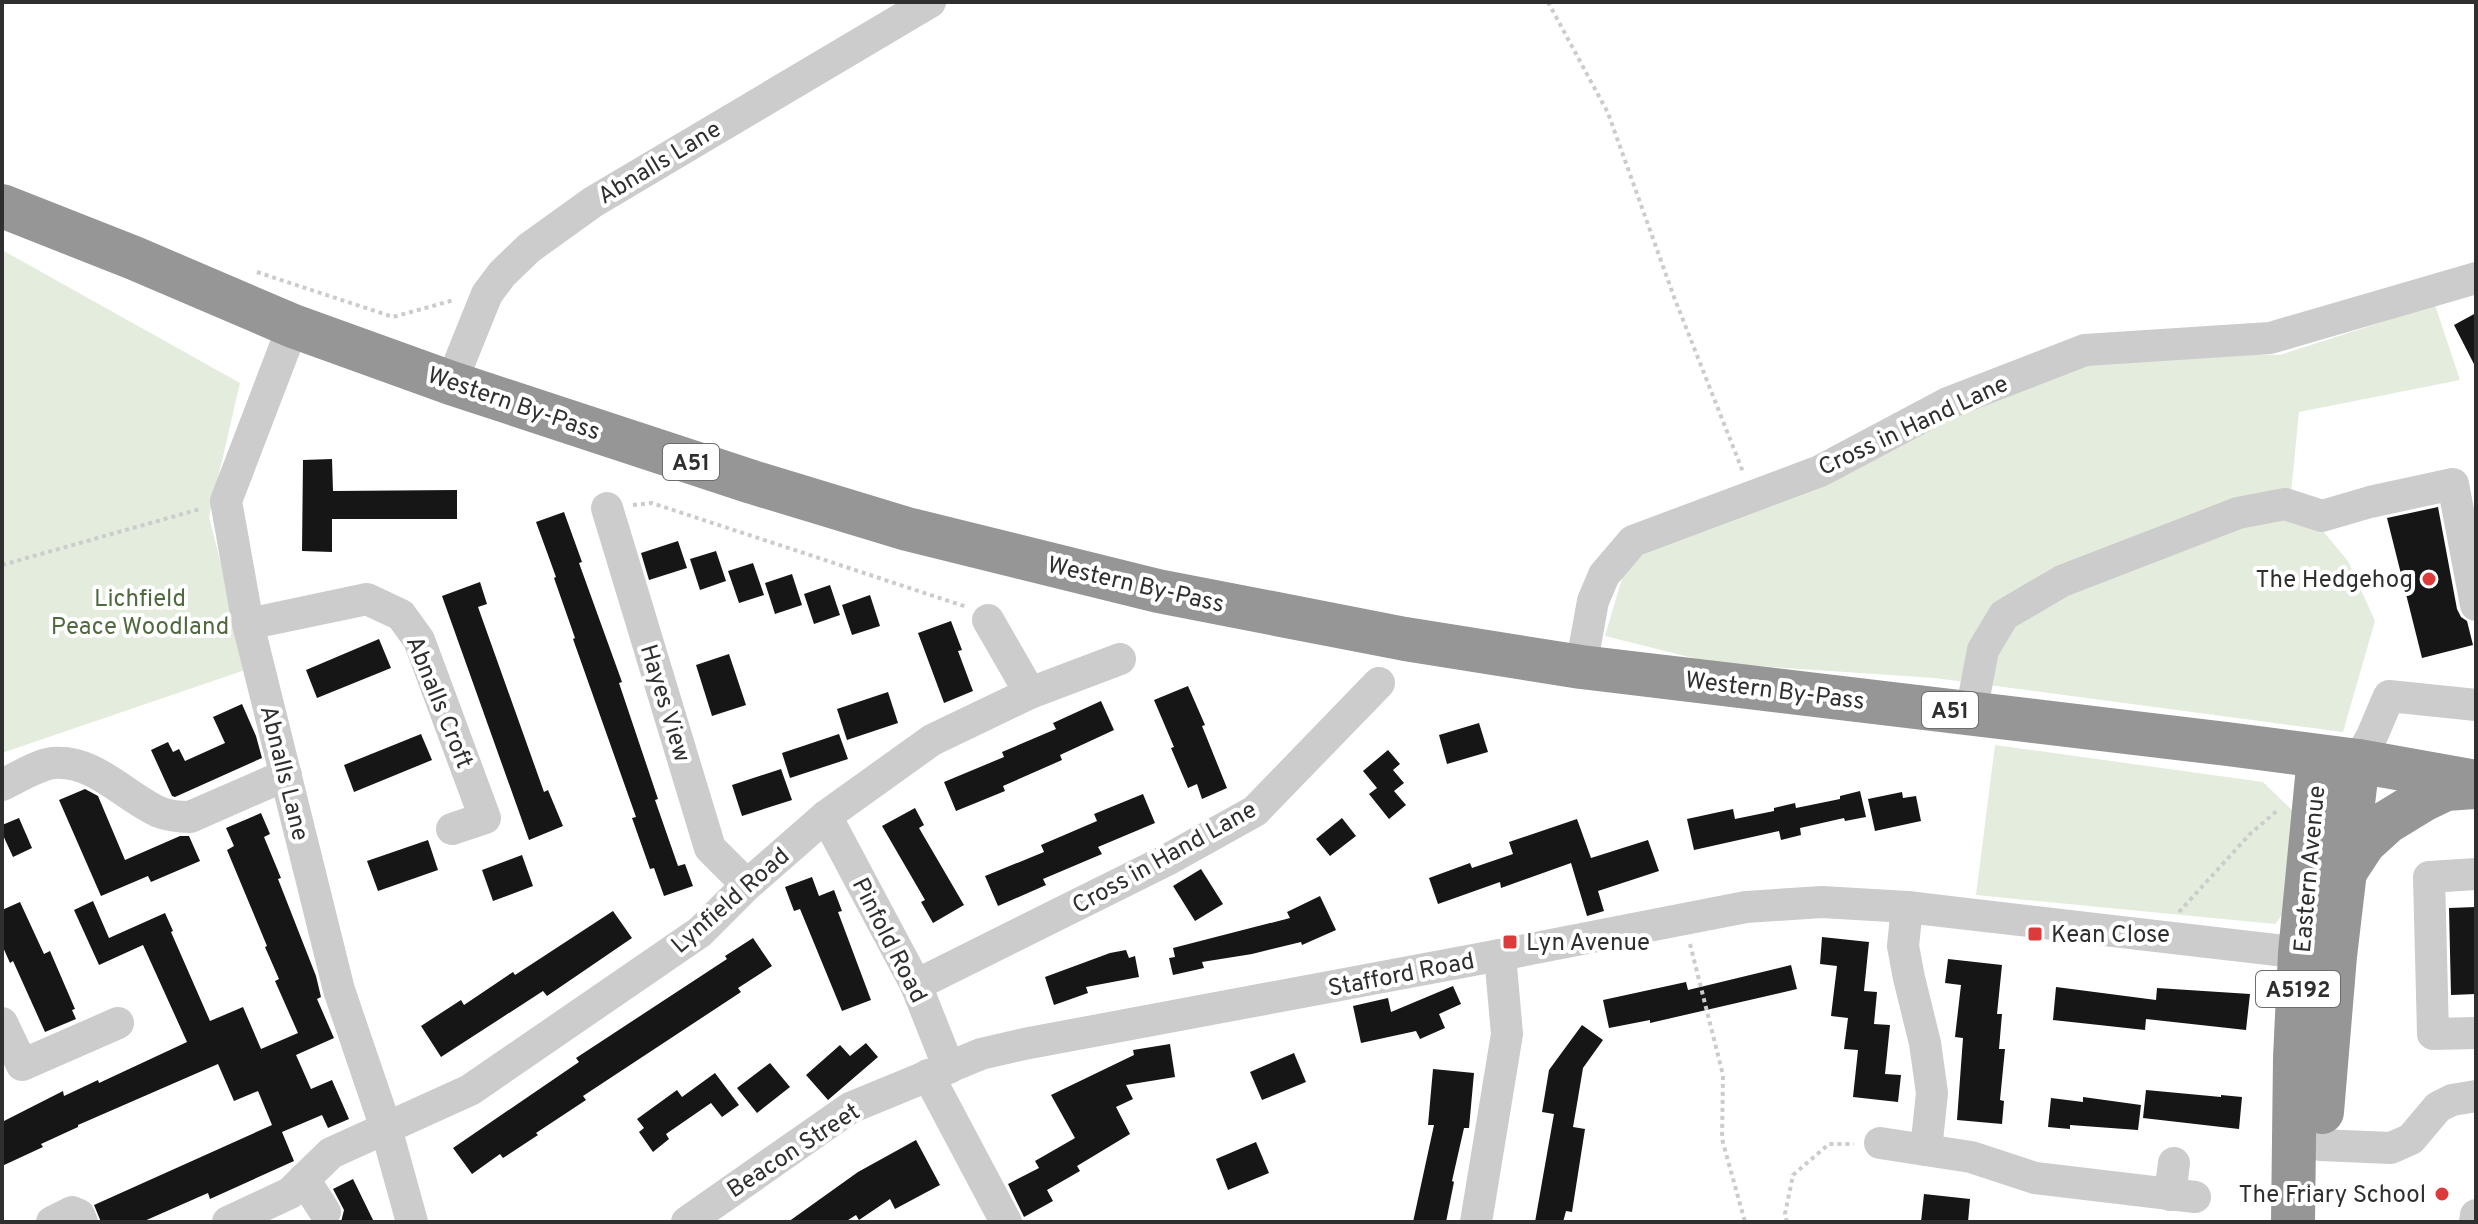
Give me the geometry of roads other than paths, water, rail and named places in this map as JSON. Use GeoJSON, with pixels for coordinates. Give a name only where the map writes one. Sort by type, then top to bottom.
{"type":"FeatureCollection","features":[{"type":"Feature","properties":{"kind":"highway","name":"Western By-Pass"},"geometry":{"type":"LineString","coordinates":[[2,206],[293,326],[451,383],[752,482],[907,529],[1158,591],[1405,639],[1581,667],[2339,759]]}},
{"type":"Feature","properties":{"kind":"highway","name":"A51"},"geometry":{"type":"LineString","coordinates":[[2339,759],[2476,784]]}},
{"type":"Feature","properties":{"kind":"highway","name":"Eastern Avenue"},"geometry":{"type":"LineString","coordinates":[[2293,1222],[2295,1058],[2318,954],[2345,872],[2339,759]]}},
{"type":"Feature","properties":{"kind":"highway","name":"Eastern Avenue"},"geometry":{"type":"LineString","coordinates":[[2316,1222],[2320,1145],[2318,954],[2339,759]]}},
{"type":"Feature","properties":{"kind":"highway"},"geometry":{"type":"LineString","coordinates":[[2345,872],[2364,843],[2387,822],[2446,789],[2476,784]]}},
{"type":"Feature","properties":{"kind":"street","name":"Abnalls Lane"},"geometry":{"type":"LineString","coordinates":[[451,383],[487,294],[502,274],[529,248],[593,202],[930,2]]}},
{"type":"Feature","properties":{"kind":"street","name":"Cross in Hand Lane"},"geometry":{"type":"LineString","coordinates":[[1581,667],[1593,601],[1604,575],[1633,541],[1820,471],[1948,403],[2085,350],[2270,338],[2476,278]]}},
{"type":"Feature","properties":{"kind":"street","name":"Abnalls Lane"},"geometry":{"type":"LineString","coordinates":[[293,326],[226,501],[248,624],[339,990],[386,1128],[412,1222]]}},
{"type":"Feature","properties":{"kind":"street"},"geometry":{"type":"LineString","coordinates":[[1971,713],[1983,650],[2004,615],[2062,581],[2238,513],[2285,504],[2322,516],[2453,484],[2476,605]]}},
{"type":"Feature","properties":{"kind":"street","name":"Hayes View"},"geometry":{"type":"LineString","coordinates":[[607,508],[710,848],[747,885]]}},
{"type":"Feature","properties":{"kind":"street","name":"Abnalls Croft"},"geometry":{"type":"LineString","coordinates":[[248,624],[367,599],[401,615],[419,640],[485,818],[452,829]]}},
{"type":"Feature","properties":{"kind":"street"},"geometry":{"type":"LineString","coordinates":[[988,620],[1030,693]]}},
{"type":"Feature","properties":{"kind":"street","name":"Lynfield Road"},"geometry":{"type":"LineString","coordinates":[[228,1222],[290,1193],[331,1153],[470,1090],[700,932],[747,885],[826,816],[932,740],[1030,693],[1120,659]]}},
{"type":"Feature","properties":{"kind":"street","name":"Cross in Hand Lane"},"geometry":{"type":"LineString","coordinates":[[916,985],[1167,860],[1255,811],[1379,683]]}},
{"type":"Feature","properties":{"kind":"street"},"geometry":{"type":"LineString","coordinates":[[2339,759],[2372,736],[2389,696],[2476,705]]}},
{"type":"Feature","properties":{"kind":"street"},"geometry":{"type":"LineString","coordinates":[[2,785],[50,763],[71,763],[92,771],[159,812],[190,817],[286,775]]}},
{"type":"Feature","properties":{"kind":"street","name":"Pinfold Road"},"geometry":{"type":"LineString","coordinates":[[826,816],[916,985],[938,1071],[1006,1222]]}},
{"type":"Feature","properties":{"kind":"street"},"geometry":{"type":"LineString","coordinates":[[2476,874],[2429,877],[2433,1034],[2476,1033]]}},
{"type":"Feature","properties":{"kind":"street","name":"Stafford Road"},"geometry":{"type":"LineString","coordinates":[[938,1071],[981,1054],[1024,1044],[1746,907],[1822,902],[1907,907],[2318,954]]}},
{"type":"Feature","properties":{"kind":"street"},"geometry":{"type":"LineString","coordinates":[[1907,907],[1903,946],[1925,1043],[1932,1093],[1926,1150]]}},
{"type":"Feature","properties":{"kind":"street"},"geometry":{"type":"LineString","coordinates":[[1476,1222],[1507,1034],[1500,955]]}},
{"type":"Feature","properties":{"kind":"street"},"geometry":{"type":"LineString","coordinates":[[2,1023],[22,1065],[118,1023]]}},
{"type":"Feature","properties":{"kind":"street","name":"Beacon Street"},"geometry":{"type":"LineString","coordinates":[[687,1222],[850,1108],[938,1071]]}},
{"type":"Feature","properties":{"kind":"street"},"geometry":{"type":"LineString","coordinates":[[2320,1145],[2391,1148],[2411,1139],[2438,1107],[2452,1100],[2476,1096]]}},
{"type":"Feature","properties":{"kind":"street"},"geometry":{"type":"LineString","coordinates":[[1880,1143],[1971,1157],[2035,1178],[2183,1196],[2174,1163]]}},
{"type":"Feature","properties":{"kind":"street"},"geometry":{"type":"LineString","coordinates":[[304,1179],[325,1212]]}},
{"type":"Feature","properties":{"kind":"street"},"geometry":{"type":"LineString","coordinates":[[52,1222],[72,1212],[79,1215],[82,1222]]}},
{"type":"Feature","properties":{"kind":"street"},"geometry":{"type":"LineString","coordinates":[[2475,1222],[2476,1215]]}},
{"type":"Feature","properties":{"kind":"place","name":"The Hedgehog"},"geometry":{"type":"Point","coordinates":[2429,579]}},
{"type":"Feature","properties":{"kind":"place","name":"Kean Close"},"geometry":{"type":"Point","coordinates":[2035,934]}},
{"type":"Feature","properties":{"kind":"place","name":"Lyn Avenue"},"geometry":{"type":"Point","coordinates":[1510,942]}},
{"type":"Feature","properties":{"kind":"place","name":"The Friary School"},"geometry":{"type":"Point","coordinates":[2442,1194]}},
{"type":"Feature","properties":{"kind":"park label","name":"Lichfield Peace Woodland"},"geometry":{"type":"Point","coordinates":[140,612]}}]}
